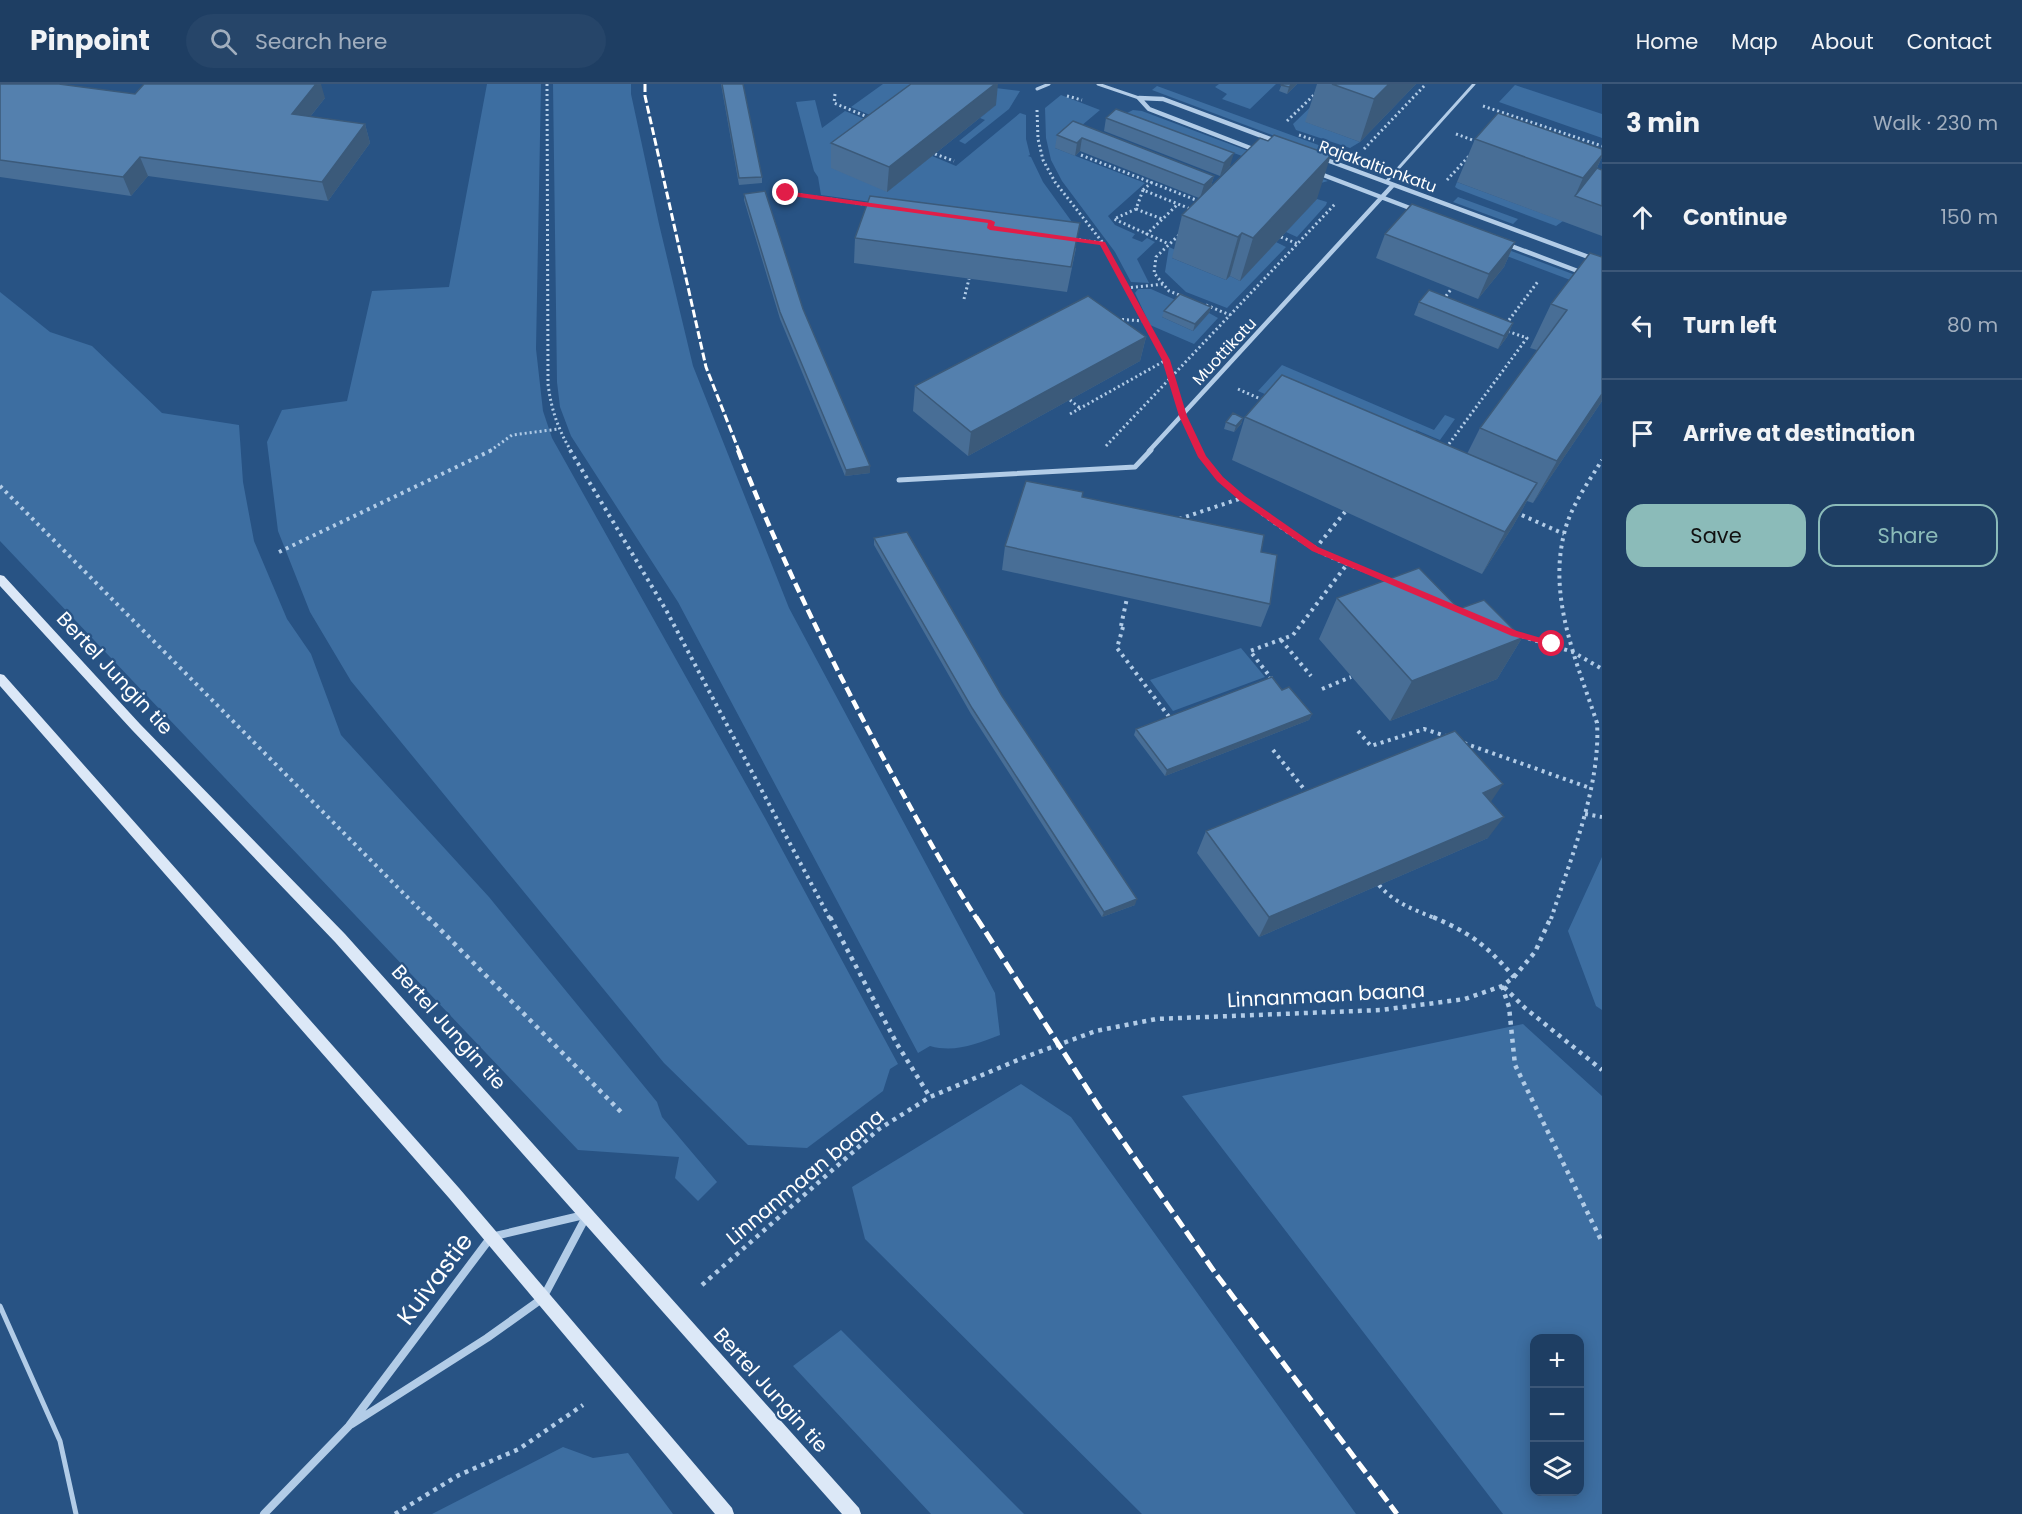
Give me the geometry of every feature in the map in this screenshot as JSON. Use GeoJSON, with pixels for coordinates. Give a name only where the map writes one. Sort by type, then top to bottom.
{"type":"FeatureCollection","features":[{"type":"Feature","properties":{"kind":"main road","name":"Bertel Jungin tie"},"geometry":{"type":"LineString","coordinates":[[0,579],[136,727],[340,938],[854,1514]]}},
{"type":"Feature","properties":{"kind":"main road"},"geometry":{"type":"LineString","coordinates":[[0,678],[491,1237],[726,1514]]}},
{"type":"Feature","properties":{"kind":"street"},"geometry":{"type":"LineString","coordinates":[[1139,98],[1163,99],[1284,144]]}},
{"type":"Feature","properties":{"kind":"street"},"geometry":{"type":"LineString","coordinates":[[1139,98],[1149,109],[1260,152]]}},
{"type":"Feature","properties":{"kind":"street","name":"Rajakaltionkatu"},"geometry":{"type":"LineString","coordinates":[[1317,157],[1602,262]]}},
{"type":"Feature","properties":{"kind":"street","name":"Rajakaltionkatu"},"geometry":{"type":"LineString","coordinates":[[1316,173],[1426,214]]}},
{"type":"Feature","properties":{"kind":"street","name":"Muottikatu"},"geometry":{"type":"LineString","coordinates":[[899,480],[1135,467],[1393,185]]}},
{"type":"Feature","properties":{"kind":"street"},"geometry":{"type":"LineString","coordinates":[[1503,243],[1591,276]]}},
{"type":"Feature","properties":{"kind":"street","name":"Kuivastie"},"geometry":{"type":"LineString","coordinates":[[264,1514],[349,1426],[491,1237],[588,1214]]}},
{"type":"Feature","properties":{"kind":"street","name":"Kuivastie"},"geometry":{"type":"LineString","coordinates":[[349,1426],[487,1338],[543,1298],[588,1214]]}},
{"type":"Feature","properties":{"kind":"lane"},"geometry":{"type":"LineString","coordinates":[[1037,89],[1049,84]]}},
{"type":"Feature","properties":{"kind":"lane"},"geometry":{"type":"LineString","coordinates":[[1098,84],[1139,98]]}},
{"type":"Feature","properties":{"kind":"lane"},"geometry":{"type":"LineString","coordinates":[[1386,182],[1474,84]]}},
{"type":"Feature","properties":{"kind":"lane"},"geometry":{"type":"LineString","coordinates":[[0,1306],[60,1441],[76,1514]]}},
{"type":"Feature","properties":{"kind":"path"},"geometry":{"type":"LineString","coordinates":[[547,84],[548,384],[551,408],[559,429],[666,610],[885,1023],[930,1097]]}},
{"type":"Feature","properties":{"kind":"path"},"geometry":{"type":"LineString","coordinates":[[1357,156],[1426,84]]}},
{"type":"Feature","properties":{"kind":"path"},"geometry":{"type":"LineString","coordinates":[[1037,89],[1038,139],[1043,160],[1055,182],[1103,243],[1166,360],[1183,416],[1202,457],[1220,479],[1242,498],[1315,549],[1402,586]]}},
{"type":"Feature","properties":{"kind":"path"},"geometry":{"type":"LineString","coordinates":[[1280,128],[1317,91]]}},
{"type":"Feature","properties":{"kind":"path"},"geometry":{"type":"LineString","coordinates":[[835,94],[834,103],[879,122]]}},
{"type":"Feature","properties":{"kind":"path"},"geometry":{"type":"LineString","coordinates":[[1461,98],[1602,146]]}},
{"type":"Feature","properties":{"kind":"path"},"geometry":{"type":"LineString","coordinates":[[1431,199],[1481,143],[1436,127]]}},
{"type":"Feature","properties":{"kind":"path"},"geometry":{"type":"LineString","coordinates":[[935,154],[954,161]]}},
{"type":"Feature","properties":{"kind":"path"},"geometry":{"type":"LineString","coordinates":[[1081,155],[1210,205]]}},
{"type":"Feature","properties":{"kind":"path"},"geometry":{"type":"LineString","coordinates":[[1152,183],[1143,190],[1136,209],[1114,219],[1169,244]]}},
{"type":"Feature","properties":{"kind":"path"},"geometry":{"type":"LineString","coordinates":[[1143,190],[1195,211]]}},
{"type":"Feature","properties":{"kind":"path"},"geometry":{"type":"LineString","coordinates":[[786,193],[877,206]]}},
{"type":"Feature","properties":{"kind":"path"},"geometry":{"type":"LineString","coordinates":[[1105,448],[1341,198]]}},
{"type":"Feature","properties":{"kind":"path"},"geometry":{"type":"LineString","coordinates":[[1146,235],[1178,204]]}},
{"type":"Feature","properties":{"kind":"path"},"geometry":{"type":"LineString","coordinates":[[1136,209],[1162,219]]}},
{"type":"Feature","properties":{"kind":"path"},"geometry":{"type":"LineString","coordinates":[[1185,229],[1156,257],[1154,273],[1169,291],[1190,299]]}},
{"type":"Feature","properties":{"kind":"path"},"geometry":{"type":"LineString","coordinates":[[1281,237],[1298,244]]}},
{"type":"Feature","properties":{"kind":"path"},"geometry":{"type":"LineString","coordinates":[[1069,239],[1103,243]]}},
{"type":"Feature","properties":{"kind":"path"},"geometry":{"type":"LineString","coordinates":[[1533,344],[1525,340],[1527,338],[1502,329],[1542,274]]}},
{"type":"Feature","properties":{"kind":"path"},"geometry":{"type":"LineString","coordinates":[[964,299],[969,279]]}},
{"type":"Feature","properties":{"kind":"path"},"geometry":{"type":"LineString","coordinates":[[1126,288],[1164,284]]}},
{"type":"Feature","properties":{"kind":"path"},"geometry":{"type":"LineString","coordinates":[[1440,303],[1452,288]]}},
{"type":"Feature","properties":{"kind":"path"},"geometry":{"type":"LineString","coordinates":[[1200,303],[1230,315]]}},
{"type":"Feature","properties":{"kind":"path"},"geometry":{"type":"LineString","coordinates":[[1111,318],[1144,322]]}},
{"type":"Feature","properties":{"kind":"path"},"geometry":{"type":"LineString","coordinates":[[1446,449],[1525,340]]}},
{"type":"Feature","properties":{"kind":"path"},"geometry":{"type":"LineString","coordinates":[[1070,414],[1166,360]]}},
{"type":"Feature","properties":{"kind":"path"},"geometry":{"type":"LineString","coordinates":[[1238,389],[1270,403]]}},
{"type":"Feature","properties":{"kind":"path"},"geometry":{"type":"LineString","coordinates":[[1070,400],[1080,408]]}},
{"type":"Feature","properties":{"kind":"path"},"geometry":{"type":"LineString","coordinates":[[279,552],[488,453],[512,435],[559,429]]}},
{"type":"Feature","properties":{"kind":"path","name":"Linnanmaan baana"},"geometry":{"type":"LineString","coordinates":[[702,1285],[879,1129],[930,1097],[1096,1031],[1156,1019],[1382,1010],[1465,999],[1502,986],[1514,977],[1535,952],[1548,927],[1585,814],[1590,788],[1598,740],[1597,723],[1562,615],[1560,577],[1564,534],[1578,499],[1602,460]]}},
{"type":"Feature","properties":{"kind":"path"},"geometry":{"type":"LineString","coordinates":[[0,486],[622,1113]]}},
{"type":"Feature","properties":{"kind":"path"},"geometry":{"type":"LineString","coordinates":[[1178,519],[1242,498]]}},
{"type":"Feature","properties":{"kind":"path"},"geometry":{"type":"LineString","coordinates":[[1511,511],[1564,534]]}},
{"type":"Feature","properties":{"kind":"path"},"geometry":{"type":"LineString","coordinates":[[1315,549],[1345,512]]}},
{"type":"Feature","properties":{"kind":"path"},"geometry":{"type":"LineString","coordinates":[[1261,682],[1272,678],[1250,651],[1293,635],[1348,563]]}},
{"type":"Feature","properties":{"kind":"path"},"geometry":{"type":"LineString","coordinates":[[1128,598],[1117,648],[1170,718],[1180,714]]}},
{"type":"Feature","properties":{"kind":"path"},"geometry":{"type":"LineString","coordinates":[[1506,630],[1573,652],[1602,669]]}},
{"type":"Feature","properties":{"kind":"path"},"geometry":{"type":"LineString","coordinates":[[1281,640],[1311,676]]}},
{"type":"Feature","properties":{"kind":"path"},"geometry":{"type":"LineString","coordinates":[[1322,689],[1351,677]]}},
{"type":"Feature","properties":{"kind":"path"},"geometry":{"type":"LineString","coordinates":[[1358,731],[1371,746],[1424,729],[1590,788]]}},
{"type":"Feature","properties":{"kind":"path"},"geometry":{"type":"LineString","coordinates":[[1272,750],[1309,795]]}},
{"type":"Feature","properties":{"kind":"path"},"geometry":{"type":"LineString","coordinates":[[1585,814],[1602,817]]}},
{"type":"Feature","properties":{"kind":"path"},"geometry":{"type":"LineString","coordinates":[[1379,885],[1388,896],[1397,902],[1465,931],[1492,952],[1514,977]]}},
{"type":"Feature","properties":{"kind":"path"},"geometry":{"type":"LineString","coordinates":[[1502,986],[1525,1008],[1602,1070]]}},
{"type":"Feature","properties":{"kind":"path"},"geometry":{"type":"LineString","coordinates":[[1502,986],[1509,1007],[1515,1065],[1602,1242]]}},
{"type":"Feature","properties":{"kind":"path"},"geometry":{"type":"LineString","coordinates":[[395,1514],[459,1475],[519,1449],[584,1405]]}},
{"type":"Feature","properties":{"kind":"shaded area"},"geometry":{"type":"Polygon","coordinates":[[[487,84],[541,84],[536,349],[543,411],[552,438],[765,818],[898,1064],[890,1069],[883,1091],[807,1148],[748,1145],[664,1063],[351,681],[310,612],[278,531],[267,442],[282,410],[347,401],[372,291],[449,287],[487,84]]]}},
{"type":"Feature","properties":{"kind":"shaded area"},"geometry":{"type":"Polygon","coordinates":[[[553,84],[631,84],[631,94],[659,224],[693,366],[789,608],[995,993],[1000,1035],[957,1048],[930,1046],[918,1053],[678,602],[571,436],[560,407],[557,382],[553,84]]]}},
{"type":"Feature","properties":{"kind":"shaded area"},"geometry":{"type":"Polygon","coordinates":[[[883,84],[914,84],[877,118],[851,107],[883,84]]]}},
{"type":"Feature","properties":{"kind":"shaded area"},"geometry":{"type":"Polygon","coordinates":[[[963,84],[1020,91],[1009,109],[965,144],[959,141],[985,120],[980,118],[996,105],[963,84]]]}},
{"type":"Feature","properties":{"kind":"shaded area"},"geometry":{"type":"Polygon","coordinates":[[[1219,84],[1276,84],[1250,109],[1222,99],[1227,94],[1215,87],[1219,84]]]}},
{"type":"Feature","properties":{"kind":"shaded area"},"geometry":{"type":"Polygon","coordinates":[[[1334,84],[1306,122],[1360,142],[1350,148],[1296,130],[1293,124],[1334,84]]]}},
{"type":"Feature","properties":{"kind":"shaded area"},"geometry":{"type":"Polygon","coordinates":[[[1515,85],[1602,114],[1602,138],[1499,102],[1515,85]]]}},
{"type":"Feature","properties":{"kind":"shaded area"},"geometry":{"type":"Polygon","coordinates":[[[1157,86],[1343,154],[1348,161],[1347,163],[1152,90],[1157,86]]]}},
{"type":"Feature","properties":{"kind":"shaded area"},"geometry":{"type":"Polygon","coordinates":[[[1061,95],[1100,110],[1055,148],[1145,183],[1108,216],[1115,225],[1135,234],[1132,238],[1142,242],[1147,238],[1155,242],[1137,259],[1149,283],[1131,282],[1115,252],[1062,181],[1051,160],[1046,138],[1045,108],[1061,95]]]}},
{"type":"Feature","properties":{"kind":"shaded area"},"geometry":{"type":"Polygon","coordinates":[[[815,100],[822,128],[845,111],[872,122],[887,192],[932,156],[956,166],[1020,113],[1026,115],[1026,139],[1030,155],[1028,156],[1031,157],[1043,182],[1072,222],[1059,228],[821,195],[796,102],[815,100]]]}},
{"type":"Feature","properties":{"kind":"shaded area"},"geometry":{"type":"Polygon","coordinates":[[[1133,110],[1142,111],[1328,181],[1317,184],[1127,113],[1133,110]]]}},
{"type":"Feature","properties":{"kind":"shaded area"},"geometry":{"type":"Polygon","coordinates":[[[1457,182],[1563,221],[1556,226],[1458,189],[1455,187],[1457,182]]]}},
{"type":"Feature","properties":{"kind":"shaded area"},"geometry":{"type":"Polygon","coordinates":[[[1458,197],[1518,219],[1513,224],[1453,202],[1458,197]]]}},
{"type":"Feature","properties":{"kind":"shaded area"},"geometry":{"type":"Polygon","coordinates":[[[1317,199],[1327,202],[1326,205],[1297,237],[1286,232],[1317,199]]]}},
{"type":"Feature","properties":{"kind":"shaded area"},"geometry":{"type":"Polygon","coordinates":[[[1434,222],[1602,285],[1602,292],[1430,227],[1434,222]]]}},
{"type":"Feature","properties":{"kind":"shaded area"},"geometry":{"type":"Polygon","coordinates":[[[1276,242],[1286,247],[1227,308],[1186,292],[1165,272],[1169,247],[1178,251],[1172,258],[1226,280],[1230,276],[1240,281],[1276,242]]]}},
{"type":"Feature","properties":{"kind":"shaded area"},"geometry":{"type":"Polygon","coordinates":[[[1138,289],[1151,289],[1178,301],[1162,317],[1193,331],[1209,313],[1218,318],[1194,344],[1150,325],[1135,293],[1138,289]]]}},
{"type":"Feature","properties":{"kind":"shaded area"},"geometry":{"type":"Polygon","coordinates":[[[0,292],[50,332],[92,346],[162,413],[239,425],[243,482],[254,541],[287,619],[311,654],[341,735],[489,897],[657,1102],[662,1117],[717,1182],[698,1201],[675,1178],[679,1157],[578,1150],[0,541],[0,292]]]}},
{"type":"Feature","properties":{"kind":"shaded area"},"geometry":{"type":"Polygon","coordinates":[[[1282,365],[1434,430],[1445,415],[1455,419],[1440,440],[1416,430],[1398,453],[1258,391],[1282,365]]]}},
{"type":"Feature","properties":{"kind":"shaded area"},"geometry":{"type":"Polygon","coordinates":[[[1241,648],[1265,677],[1173,711],[1150,680],[1241,648]]]}},
{"type":"Feature","properties":{"kind":"shaded area"},"geometry":{"type":"Polygon","coordinates":[[[1602,857],[1602,1010],[1596,1006],[1568,931],[1602,857]]]}},
{"type":"Feature","properties":{"kind":"shaded area"},"geometry":{"type":"Polygon","coordinates":[[[1523,1024],[1602,1096],[1602,1514],[1503,1514],[1182,1096],[1523,1024]]]}},
{"type":"Feature","properties":{"kind":"shaded area"},"geometry":{"type":"Polygon","coordinates":[[[1021,1084],[1071,1117],[1356,1514],[1142,1514],[865,1239],[852,1187],[1021,1084]]]}},
{"type":"Feature","properties":{"kind":"shaded area"},"geometry":{"type":"Polygon","coordinates":[[[841,1330],[1024,1514],[931,1514],[793,1366],[841,1330]]]}},
{"type":"Feature","properties":{"kind":"shaded area"},"geometry":{"type":"Polygon","coordinates":[[[563,1447],[593,1458],[628,1453],[673,1514],[432,1514],[563,1447]]]}},
{"type":"Feature","properties":{"kind":"building"},"geometry":{"type":"Polygon","coordinates":[[[0,84],[59,84],[135,94],[144,84],[316,84],[292,114],[365,124],[322,182],[140,157],[123,177],[0,160],[0,84]]]}},
{"type":"Feature","properties":{"kind":"building"},"geometry":{"type":"Polygon","coordinates":[[[722,84],[743,84],[762,177],[739,178],[722,84]]]}},
{"type":"Feature","properties":{"kind":"building"},"geometry":{"type":"Polygon","coordinates":[[[911,84],[995,84],[889,167],[831,143],[911,84]]]}},
{"type":"Feature","properties":{"kind":"building"},"geometry":{"type":"Polygon","coordinates":[[[1332,84],[1389,84],[1374,99],[1332,84]]]}},
{"type":"Feature","properties":{"kind":"building"},"geometry":{"type":"Polygon","coordinates":[[[1116,109],[1234,153],[1224,163],[1106,118],[1116,109]]]}},
{"type":"Feature","properties":{"kind":"building"},"geometry":{"type":"Polygon","coordinates":[[[1498,113],[1602,149],[1602,155],[1583,178],[1475,139],[1498,113]]]}},
{"type":"Feature","properties":{"kind":"building"},"geometry":{"type":"Polygon","coordinates":[[[1073,121],[1214,176],[1204,185],[1082,138],[1077,143],[1057,135],[1073,121]]]}},
{"type":"Feature","properties":{"kind":"building"},"geometry":{"type":"Polygon","coordinates":[[[1274,135],[1331,155],[1253,238],[1242,233],[1238,237],[1182,215],[1260,138],[1268,141],[1274,135]]]}},
{"type":"Feature","properties":{"kind":"building"},"geometry":{"type":"Polygon","coordinates":[[[1597,168],[1602,170],[1602,206],[1575,196],[1597,168]]]}},
{"type":"Feature","properties":{"kind":"building"},"geometry":{"type":"Polygon","coordinates":[[[765,191],[803,309],[870,466],[846,470],[780,312],[744,194],[765,191]]]}},
{"type":"Feature","properties":{"kind":"building"},"geometry":{"type":"Polygon","coordinates":[[[870,196],[1080,223],[1071,267],[855,238],[870,196]]]}},
{"type":"Feature","properties":{"kind":"building"},"geometry":{"type":"Polygon","coordinates":[[[1412,204],[1515,242],[1489,274],[1385,234],[1412,204]]]}},
{"type":"Feature","properties":{"kind":"building"},"geometry":{"type":"Polygon","coordinates":[[[1590,253],[1602,257],[1602,394],[1557,461],[1480,428],[1567,310],[1551,304],[1590,253]]]}},
{"type":"Feature","properties":{"kind":"building"},"geometry":{"type":"Polygon","coordinates":[[[1429,290],[1513,323],[1504,336],[1419,302],[1429,290]]]}},
{"type":"Feature","properties":{"kind":"building"},"geometry":{"type":"Polygon","coordinates":[[[1180,294],[1211,307],[1195,324],[1164,311],[1180,294]]]}},
{"type":"Feature","properties":{"kind":"building"},"geometry":{"type":"Polygon","coordinates":[[[1088,296],[1146,337],[971,432],[915,386],[1088,296]]]}},
{"type":"Feature","properties":{"kind":"building"},"geometry":{"type":"Polygon","coordinates":[[[1282,375],[1537,483],[1505,532],[1245,417],[1282,375]]]}},
{"type":"Feature","properties":{"kind":"building"},"geometry":{"type":"Polygon","coordinates":[[[1233,413],[1243,418],[1236,426],[1226,422],[1233,413]]]}},
{"type":"Feature","properties":{"kind":"building"},"geometry":{"type":"Polygon","coordinates":[[[1026,481],[1083,492],[1082,497],[1264,535],[1261,552],[1277,555],[1270,604],[1005,546],[1026,481]]]}},
{"type":"Feature","properties":{"kind":"building"},"geometry":{"type":"Polygon","coordinates":[[[907,532],[1002,696],[1137,899],[1104,912],[972,708],[874,538],[907,532]]]}},
{"type":"Feature","properties":{"kind":"building"},"geometry":{"type":"Polygon","coordinates":[[[1419,568],[1459,609],[1484,600],[1522,638],[1412,681],[1337,598],[1419,568]]]}},
{"type":"Feature","properties":{"kind":"building"},"geometry":{"type":"Polygon","coordinates":[[[1272,677],[1282,690],[1289,687],[1312,714],[1167,770],[1136,729],[1272,677]]]}},
{"type":"Feature","properties":{"kind":"building"},"geometry":{"type":"Polygon","coordinates":[[[1455,731],[1503,784],[1483,793],[1504,817],[1269,917],[1206,831],[1455,731]]]}},
{"type":"Feature","properties":{"kind":"railway"},"geometry":{"type":"LineString","coordinates":[[645,84],[645,96],[706,367],[739,451]]}},
{"type":"Feature","properties":{"kind":"railway"},"geometry":{"type":"LineString","coordinates":[[738,450],[786,564],[841,676],[914,814],[977,919]]}},
{"type":"Feature","properties":{"kind":"railway"},"geometry":{"type":"LineString","coordinates":[[976,917],[1101,1110],[1216,1274],[1397,1514]]}},
{"type":"Feature","properties":{"kind":"route"},"geometry":{"type":"LineString","coordinates":[[786,193],[991,222],[990,228],[1103,243],[1166,360],[1183,416],[1202,457],[1220,479],[1242,498],[1315,549],[1515,634],[1552,644]]}}]}
